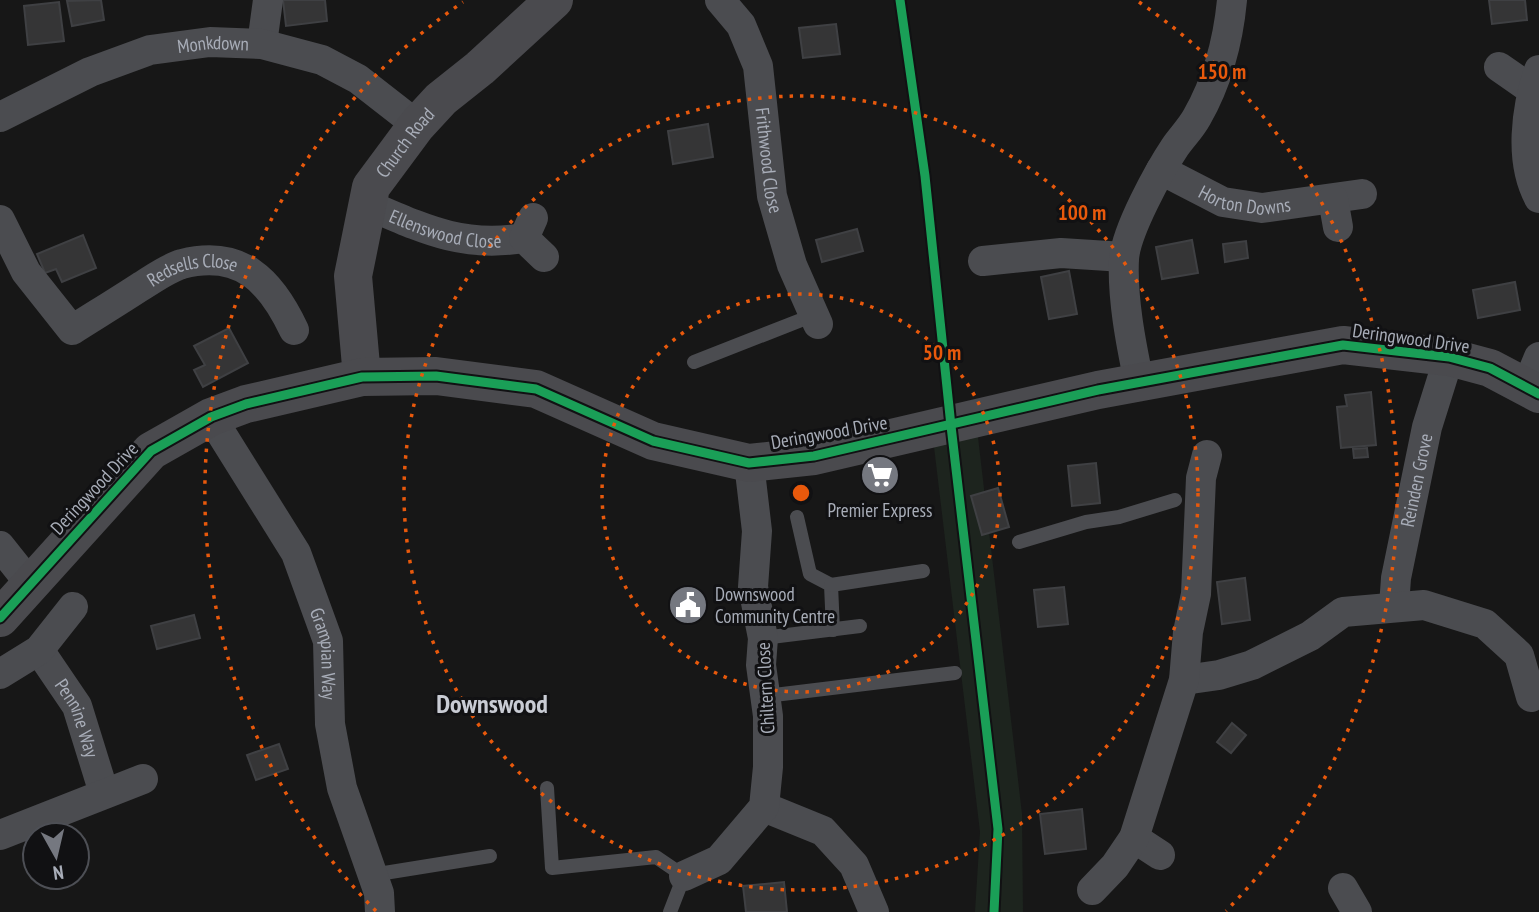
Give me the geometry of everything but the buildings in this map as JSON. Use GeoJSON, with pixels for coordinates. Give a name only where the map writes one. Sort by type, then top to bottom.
{"type":"FeatureCollection","features":[{"type":"Feature","properties":{"kind":"street"},"geometry":{"type":"LineString","coordinates":[[262,44],[268,0]]}},
{"type":"Feature","properties":{"kind":"street","name":"Church Road"},"geometry":{"type":"LineString","coordinates":[[362,377],[353,276],[371,187],[416,125],[441,99],[480,68],[554,0]]}},
{"type":"Feature","properties":{"kind":"street","name":"Frithwood Close"},"geometry":{"type":"LineString","coordinates":[[720,0],[741,25],[758,66],[772,196],[792,265],[816,319]]}},
{"type":"Feature","properties":{"kind":"street"},"geometry":{"type":"LineString","coordinates":[[1139,382],[1129,334],[1124,257],[1135,224],[1161,170],[1195,120],[1216,80],[1230,24],[1231,0]]}},
{"type":"Feature","properties":{"kind":"street","name":"Monkdown"},"geometry":{"type":"LineString","coordinates":[[3,108],[150,50],[210,42],[262,44],[322,60],[358,79],[416,125]]}},
{"type":"Feature","properties":{"kind":"street"},"geometry":{"type":"LineString","coordinates":[[1499,67],[1536,80],[1525,137],[1534,188],[1539,198]]}},
{"type":"Feature","properties":{"kind":"street","name":"Horton Downs"},"geometry":{"type":"LineString","coordinates":[[1161,170],[1223,202],[1262,208],[1335,213],[1362,194]]}},
{"type":"Feature","properties":{"kind":"street","name":"Ellenswood Close"},"geometry":{"type":"LineString","coordinates":[[368,205],[446,237],[496,242],[534,238]]}},
{"type":"Feature","properties":{"kind":"street","name":"Redsells Close"},"geometry":{"type":"LineString","coordinates":[[0,220],[63,339],[180,264],[208,260],[229,262],[251,271],[269,286],[283,306],[294,330]]}},
{"type":"Feature","properties":{"kind":"street"},"geometry":{"type":"LineString","coordinates":[[983,261],[1061,253],[1124,257]]}},
{"type":"Feature","properties":{"kind":"street","name":"Deringwood Drive"},"geometry":{"type":"LineString","coordinates":[[0,618],[151,451],[211,416],[246,404],[362,377],[436,376],[536,389],[653,441],[749,463],[814,456],[1139,382],[1343,345],[1449,357],[1535,379]]}},
{"type":"Feature","properties":{"kind":"street","name":"Reinden Grove"},"geometry":{"type":"LineString","coordinates":[[1394,606],[1396,578],[1427,427],[1449,357]]}},
{"type":"Feature","properties":{"kind":"street","name":"Grampian Way"},"geometry":{"type":"LineString","coordinates":[[211,416],[296,553],[328,641],[330,724],[340,775],[379,893],[380,912]]}},
{"type":"Feature","properties":{"kind":"street"},"geometry":{"type":"LineString","coordinates":[[1092,890],[1115,866],[1134,838],[1184,680],[1188,632],[1196,594],[1187,501],[1201,478],[1207,455]]}},
{"type":"Feature","properties":{"kind":"street","name":"Chiltern Close"},"geometry":{"type":"LineString","coordinates":[[749,463],[757,531],[753,587],[763,638],[761,665],[768,716],[768,767],[764,807]]}},
{"type":"Feature","properties":{"kind":"street"},"geometry":{"type":"LineString","coordinates":[[0,546],[31,585]]}},
{"type":"Feature","properties":{"kind":"street"},"geometry":{"type":"LineString","coordinates":[[1184,680],[1219,675],[1252,665],[1310,636],[1343,612],[1423,605],[1485,624],[1518,655],[1531,678]]}},
{"type":"Feature","properties":{"kind":"street"},"geometry":{"type":"LineString","coordinates":[[0,674],[39,650],[73,607]]}},
{"type":"Feature","properties":{"kind":"street","name":"Pennine Way"},"geometry":{"type":"LineString","coordinates":[[39,650],[77,706],[104,793]]}},
{"type":"Feature","properties":{"kind":"street"},"geometry":{"type":"LineString","coordinates":[[0,835],[143,779]]}},
{"type":"Feature","properties":{"kind":"street"},"geometry":{"type":"LineString","coordinates":[[684,876],[719,860],[764,807],[823,831],[854,865],[874,912]]}},
{"type":"Feature","properties":{"kind":"street"},"geometry":{"type":"LineString","coordinates":[[1134,838],[1160,855]]}},
{"type":"Feature","properties":{"kind":"lane"},"geometry":{"type":"LineString","coordinates":[[694,362],[816,319]]}},
{"type":"Feature","properties":{"kind":"lane"},"geometry":{"type":"LineString","coordinates":[[1019,542],[1086,522],[1187,501]]}},
{"type":"Feature","properties":{"kind":"lane"},"geometry":{"type":"LineString","coordinates":[[797,517],[810,574],[831,585],[923,571]]}},
{"type":"Feature","properties":{"kind":"lane"},"geometry":{"type":"LineString","coordinates":[[831,585],[833,629]]}},
{"type":"Feature","properties":{"kind":"lane"},"geometry":{"type":"LineString","coordinates":[[763,638],[860,626]]}},
{"type":"Feature","properties":{"kind":"lane"},"geometry":{"type":"LineString","coordinates":[[766,696],[955,673]]}},
{"type":"Feature","properties":{"kind":"lane"},"geometry":{"type":"LineString","coordinates":[[547,788],[552,868],[656,856],[684,876],[670,912]]}},
{"type":"Feature","properties":{"kind":"lane"},"geometry":{"type":"LineString","coordinates":[[372,875],[490,856]]}},
{"type":"Feature","properties":{"kind":"shaded area"},"geometry":{"type":"Polygon","coordinates":[[[976,420],[1022,814],[1023,912],[975,912],[980,832],[932,430],[976,420]]]}},
{"type":"Feature","properties":{"kind":"cycle path"},"geometry":{"type":"LineString","coordinates":[[900,0],[925,176],[998,829],[994,912]]}},
{"type":"Feature","properties":{"kind":"cycle path"},"geometry":{"type":"LineString","coordinates":[[0,618],[151,451],[211,417],[246,404],[362,377],[436,376],[536,389],[653,441],[749,463],[814,456],[1098,390],[1343,345],[1449,357],[1490,368],[1539,394]]}},
{"type":"Feature","properties":{"kind":"place","name":"Premier Express"},"geometry":{"type":"Point","coordinates":[880,475]}},
{"type":"Feature","properties":{"kind":"place","name":"Downswood Community Centre"},"geometry":{"type":"Point","coordinates":[688,605]}},
{"type":"Feature","properties":{"kind":"district","name":"Downswood"},"geometry":{"type":"Point","coordinates":[492,703]}}]}
